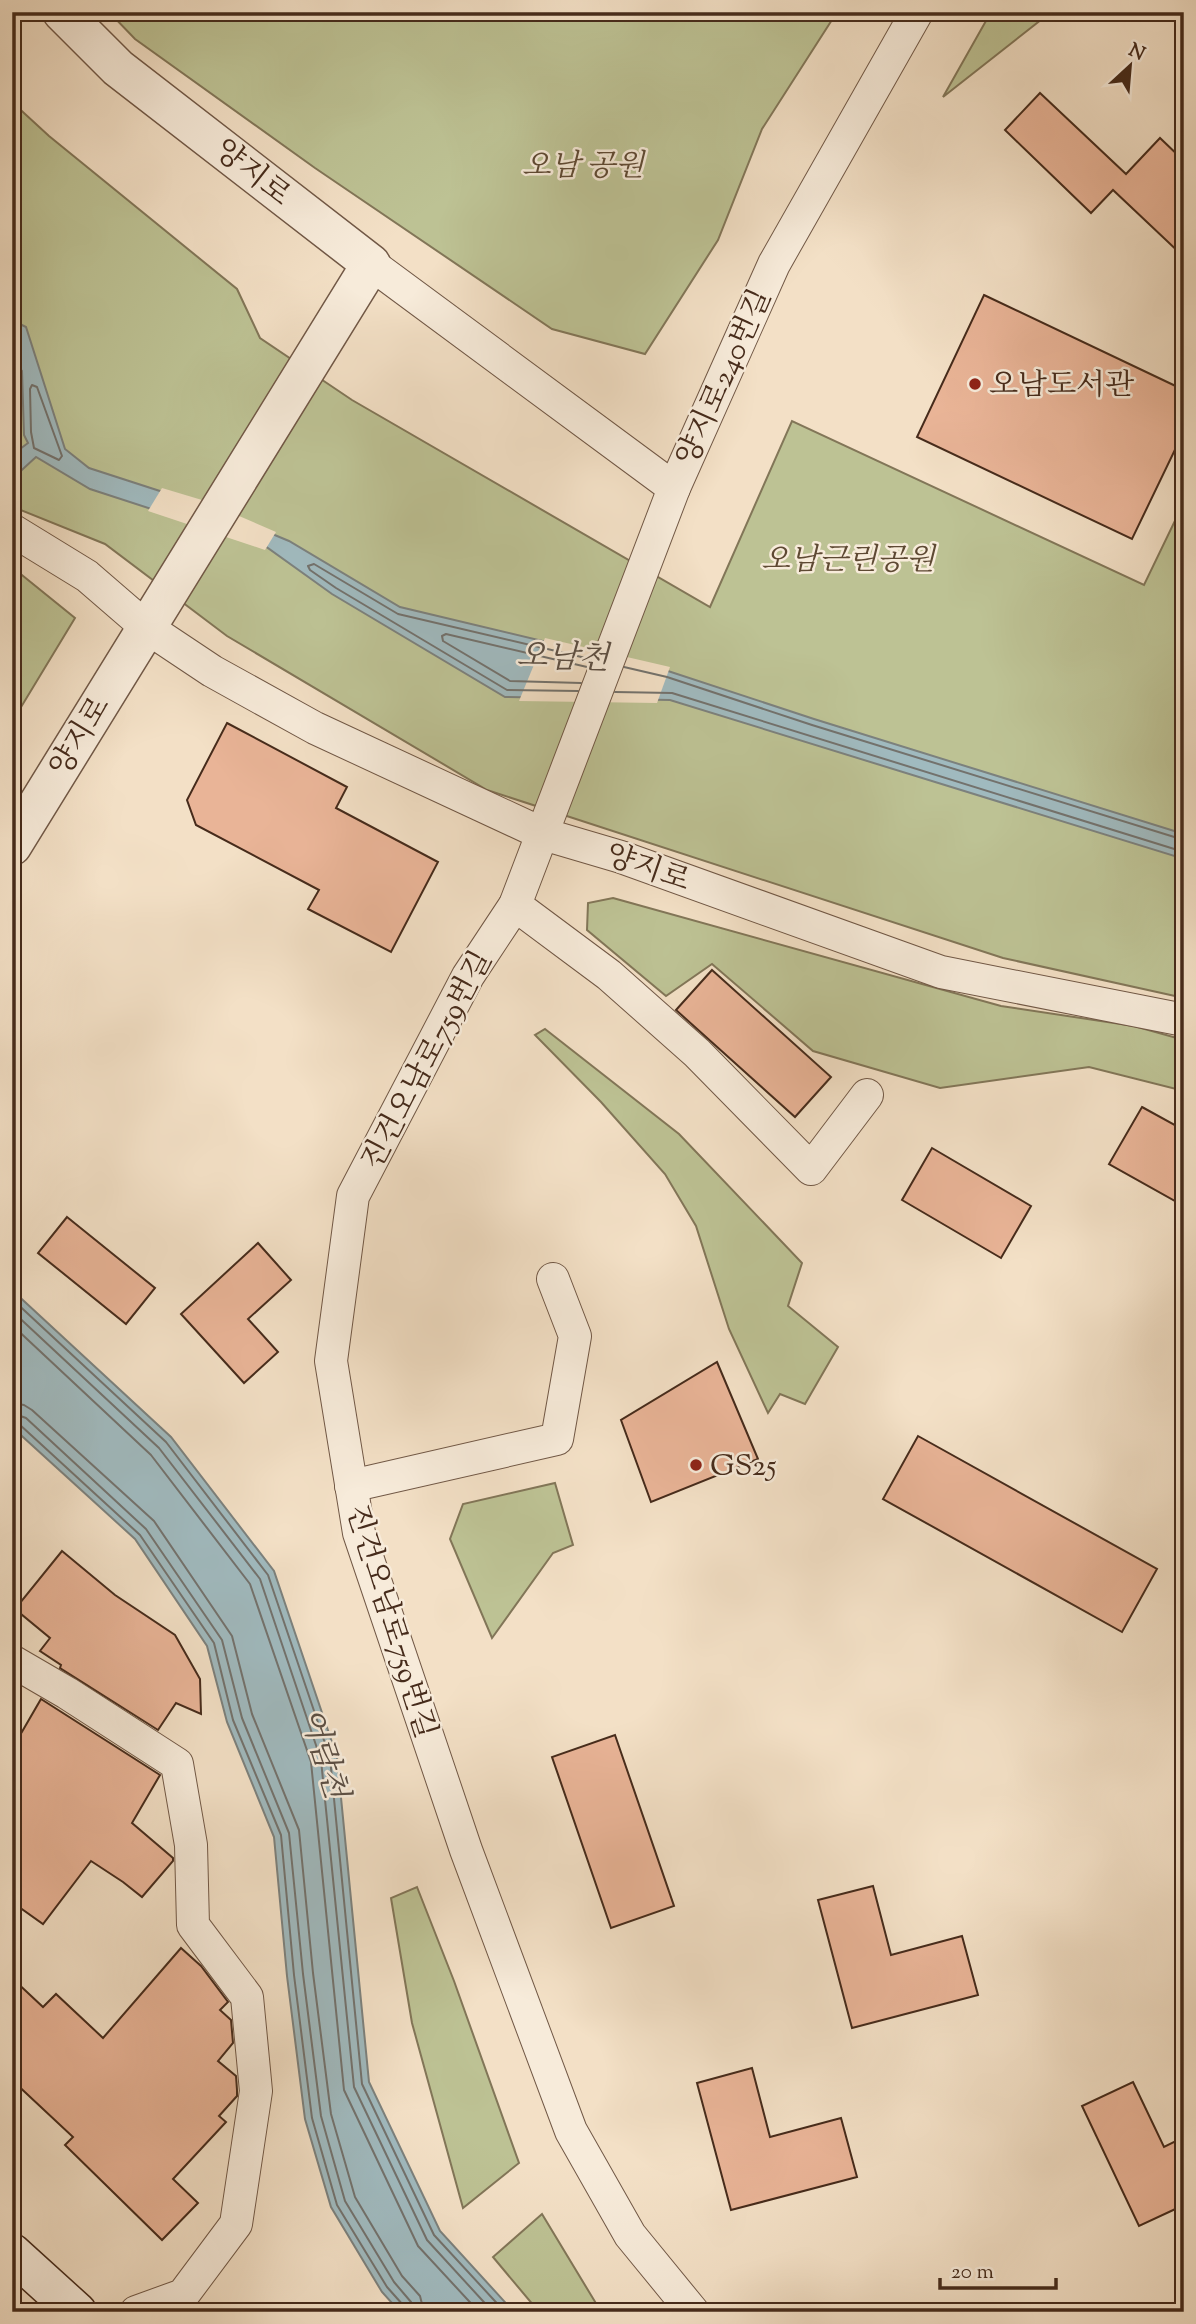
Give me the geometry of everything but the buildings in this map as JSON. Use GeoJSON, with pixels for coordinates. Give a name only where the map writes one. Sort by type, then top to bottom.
{"type":"FeatureCollection","features":[{"type":"Feature","properties":{"kind":"street","name":"양지로"},"geometry":{"type":"LineString","coordinates":[[62,12],[118,68],[371,264]]}},
{"type":"Feature","properties":{"kind":"street","name":"양지로240번길"},"geometry":{"type":"LineString","coordinates":[[371,264],[674,488],[775,264],[917,12]]}},
{"type":"Feature","properties":{"kind":"street"},"geometry":{"type":"LineString","coordinates":[[146,626],[371,264]]}},
{"type":"Feature","properties":{"kind":"street","name":"진건오남로759번길"},"geometry":{"type":"LineString","coordinates":[[674,488],[515,905],[468,976],[353,1196],[331,1361],[359,1533],[466,1850],[570,2131],[630,2235],[693,2312]]}},
{"type":"Feature","properties":{"kind":"street","name":"양지로"},"geometry":{"type":"LineString","coordinates":[[16,533],[87,576],[146,626],[212,671],[314,728],[543,834],[621,857],[941,972],[1184,1020]]}},
{"type":"Feature","properties":{"kind":"street","name":"양지로"},"geometry":{"type":"LineString","coordinates":[[12,846],[146,626]]}},
{"type":"Feature","properties":{"kind":"street"},"geometry":{"type":"LineString","coordinates":[[515,905],[609,975],[687,1044],[811,1169],[867,1095]]}},
{"type":"Feature","properties":{"kind":"street"},"geometry":{"type":"LineString","coordinates":[[351,1486],[556,1439],[575,1336],[554,1279]]}},
{"type":"Feature","properties":{"kind":"street"},"geometry":{"type":"LineString","coordinates":[[12,1661],[67,1693],[177,1765],[191,1845],[193,1925],[247,1997],[256,2091],[236,2224],[183,2295],[136,2312]]}},
{"type":"Feature","properties":{"kind":"street"},"geometry":{"type":"LineString","coordinates":[[12,2253],[77,2312]]}},
{"type":"Feature","properties":{"kind":"green space","name":"오남 공원"},"geometry":{"type":"Polygon","coordinates":[[[109,12],[837,12],[762,129],[718,240],[645,354],[552,329],[315,168],[135,39],[109,12]]]}},
{"type":"Feature","properties":{"kind":"green space"},"geometry":{"type":"Polygon","coordinates":[[[991,12],[1051,12],[943,97],[991,12]]]}},
{"type":"Feature","properties":{"kind":"green space","name":"오남근린공원"},"geometry":{"type":"Polygon","coordinates":[[[12,102],[49,136],[237,289],[260,338],[352,400],[710,607],[792,421],[1144,585],[1184,502],[1184,998],[1003,958],[487,790],[227,636],[105,544],[18,509],[12,503],[12,102]]]}},
{"type":"Feature","properties":{"kind":"green space"},"geometry":{"type":"Polygon","coordinates":[[[12,567],[75,618],[12,722],[12,567]]]}},
{"type":"Feature","properties":{"kind":"green space"},"geometry":{"type":"Polygon","coordinates":[[[613,898],[1001,1006],[1134,1026],[1184,1040],[1184,1091],[1089,1067],[940,1088],[813,1051],[712,964],[666,996],[587,930],[588,903],[613,898]]]}},
{"type":"Feature","properties":{"kind":"green space"},"geometry":{"type":"Polygon","coordinates":[[[545,1029],[679,1134],[802,1263],[788,1306],[838,1347],[805,1404],[780,1394],[768,1413],[729,1329],[696,1226],[665,1174],[601,1102],[535,1035],[545,1029]]]}},
{"type":"Feature","properties":{"kind":"green space"},"geometry":{"type":"Polygon","coordinates":[[[555,1483],[573,1545],[553,1553],[492,1638],[450,1539],[463,1504],[555,1483]]]}},
{"type":"Feature","properties":{"kind":"green space"},"geometry":{"type":"Polygon","coordinates":[[[417,1887],[454,1981],[519,2163],[463,2208],[412,2023],[391,1898],[417,1887]]]}},
{"type":"Feature","properties":{"kind":"green space"},"geometry":{"type":"Polygon","coordinates":[[[542,2214],[602,2312],[539,2312],[493,2257],[542,2214]]]}},
{"type":"Feature","properties":{"kind":"water","name":"오남천"},"geometry":{"type":"Polygon","coordinates":[[[12,320],[26,327],[65,449],[89,468],[200,504],[289,541],[400,607],[668,671],[1184,834],[1184,859],[670,700],[505,697],[332,594],[265,546],[90,489],[36,457],[12,479],[12,455],[28,443],[24,435],[22,371],[12,361],[12,320]]]}},
{"type":"Feature","properties":{"kind":"water","name":"어람천"},"geometry":{"type":"Polygon","coordinates":[[[12,1290],[171,1437],[274,1571],[337,1757],[369,2082],[440,2231],[514,2312],[400,2312],[382,2292],[331,2207],[305,2119],[287,1976],[274,1837],[227,1722],[207,1646],[135,1539],[12,1427],[12,1290]]]}},
{"type":"Feature","properties":{"kind":"pier"},"geometry":{"type":"Polygon","coordinates":[[[162,488],[202,500],[276,532],[265,550],[148,511],[162,488]]]}},
{"type":"Feature","properties":{"kind":"pier"},"geometry":{"type":"Polygon","coordinates":[[[545,638],[670,667],[657,703],[519,701],[545,638]]]}},
{"type":"Feature","properties":{"kind":"place","name":"오남도서관"},"geometry":{"type":"Point","coordinates":[975,384]}},
{"type":"Feature","properties":{"kind":"place","name":"GS25"},"geometry":{"type":"Point","coordinates":[696,1465]}}]}
